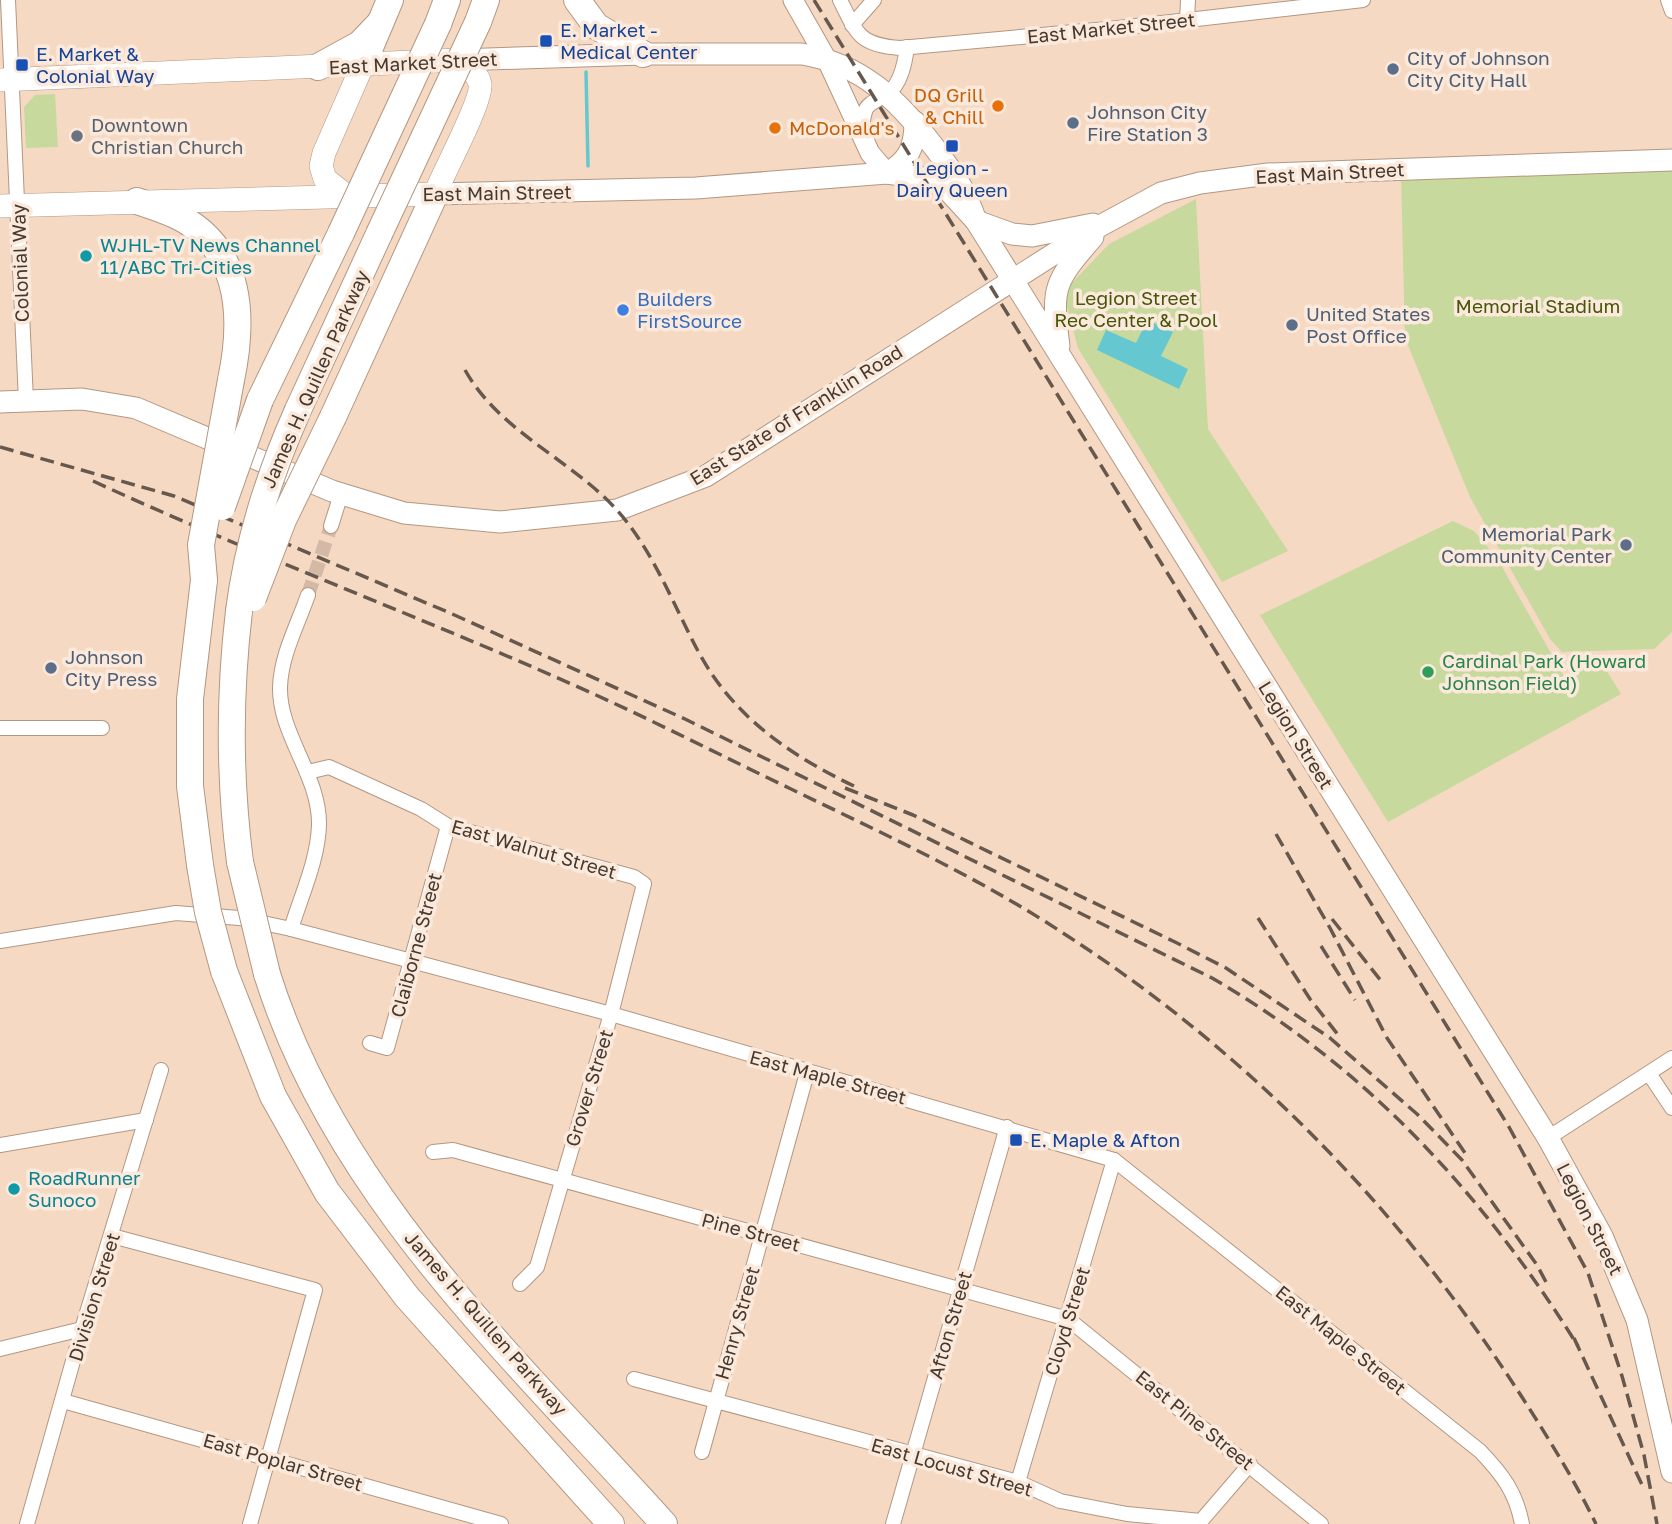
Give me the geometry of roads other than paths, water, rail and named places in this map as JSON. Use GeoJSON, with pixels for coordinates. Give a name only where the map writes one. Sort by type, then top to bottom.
{"type":"FeatureCollection","features":[{"type":"Feature","properties":{"kind":"highway"},"geometry":{"type":"LineString","coordinates":[[577,0],[596,26],[643,54]]}},
{"type":"Feature","properties":{"kind":"highway","name":"James H. Quillen Parkway"},"geometry":{"type":"LineString","coordinates":[[482,11],[273,466],[257,518],[245,566],[245,609],[233,662],[230,777],[240,862],[267,974],[285,1027],[317,1096],[376,1192],[442,1278],[664,1524]]}},
{"type":"Feature","properties":{"kind":"highway"},"geometry":{"type":"LineString","coordinates":[[363,64],[385,12]]}},
{"type":"Feature","properties":{"kind":"highway"},"geometry":{"type":"LineString","coordinates":[[318,67],[360,44],[385,12]]}},
{"type":"Feature","properties":{"kind":"highway","name":"James H. Quillen Parkway"},"geometry":{"type":"LineString","coordinates":[[443,12],[260,400],[226,494],[203,591],[194,658],[190,786],[208,912],[224,971],[273,1096],[335,1204],[407,1297],[611,1524]]}},
{"type":"Feature","properties":{"kind":"highway"},"geometry":{"type":"LineString","coordinates":[[245,609],[283,520],[435,194]]}},
{"type":"Feature","properties":{"kind":"highway"},"geometry":{"type":"LineString","coordinates":[[137,201],[189,222],[211,245],[229,273],[236,292],[239,320],[231,380],[201,545],[203,591]]}},
{"type":"Feature","properties":{"kind":"main road","name":"East Market Street"},"geometry":{"type":"LineString","coordinates":[[6,80],[643,54],[802,54],[826,58]]}},
{"type":"Feature","properties":{"kind":"main road","name":"Legion Street"},"geometry":{"type":"LineString","coordinates":[[826,58],[856,71],[889,93],[915,122],[965,189],[976,221],[1548,1138],[1620,1277],[1637,1321],[1668,1431],[1672,1472]]}},
{"type":"Feature","properties":{"kind":"main road"},"geometry":{"type":"LineString","coordinates":[[435,194],[480,93],[475,74],[458,60]]}},
{"type":"Feature","properties":{"kind":"main road"},"geometry":{"type":"LineString","coordinates":[[348,197],[325,179],[322,159],[363,64]]}},
{"type":"Feature","properties":{"kind":"main road"},"geometry":{"type":"LineString","coordinates":[[887,173],[909,155],[915,140],[915,122]]}},
{"type":"Feature","properties":{"kind":"main road","name":"East Main Street"},"geometry":{"type":"LineString","coordinates":[[1013,279],[1105,222],[1161,193],[1200,183],[1268,174],[1672,160]]}},
{"type":"Feature","properties":{"kind":"main road","name":"East Main Street"},"geometry":{"type":"LineString","coordinates":[[9,205],[695,188],[887,173],[923,178],[944,186],[976,221]]}},
{"type":"Feature","properties":{"kind":"main road"},"geometry":{"type":"LineString","coordinates":[[976,221],[1022,236],[1105,222]]}},
{"type":"Feature","properties":{"kind":"main road"},"geometry":{"type":"LineString","coordinates":[[1060,355],[1055,312],[1057,284],[1064,271],[1105,222]]}},
{"type":"Feature","properties":{"kind":"main road","name":"East State of Franklin Road"},"geometry":{"type":"LineString","coordinates":[[0,402],[82,399],[136,408],[341,494],[404,513],[480,522],[513,521],[630,507],[706,476],[1013,279]]}},
{"type":"Feature","properties":{"kind":"street","name":"Colonial Way"},"geometry":{"type":"LineString","coordinates":[[8,0],[6,80],[9,205],[26,401]]}},
{"type":"Feature","properties":{"kind":"street"},"geometry":{"type":"LineString","coordinates":[[793,0],[826,58],[870,153],[887,173]]}},
{"type":"Feature","properties":{"kind":"street"},"geometry":{"type":"LineString","coordinates":[[840,0],[852,25],[874,0]]}},
{"type":"Feature","properties":{"kind":"street"},"geometry":{"type":"LineString","coordinates":[[1187,20],[1188,0]]}},
{"type":"Feature","properties":{"kind":"street","name":"East Market Street"},"geometry":{"type":"LineString","coordinates":[[852,25],[863,40],[878,46],[904,48],[1363,0]]}},
{"type":"Feature","properties":{"kind":"street"},"geometry":{"type":"LineString","coordinates":[[1668,0],[1672,11]]}},
{"type":"Feature","properties":{"kind":"street"},"geometry":{"type":"LineString","coordinates":[[860,134],[865,110],[873,99],[889,93],[898,82],[904,48]]}},
{"type":"Feature","properties":{"kind":"street"},"geometry":{"type":"LineString","coordinates":[[331,526],[341,494]]}},
{"type":"Feature","properties":{"kind":"street"},"geometry":{"type":"LineString","coordinates":[[291,929],[313,858],[319,825],[314,788],[287,720],[280,688],[285,657],[308,594]]}},
{"type":"Feature","properties":{"kind":"street"},"geometry":{"type":"LineString","coordinates":[[0,727],[102,728]]}},
{"type":"Feature","properties":{"kind":"street","name":"East Walnut Street"},"geometry":{"type":"LineString","coordinates":[[308,772],[329,767],[421,810],[448,826],[635,877],[644,884]]}},
{"type":"Feature","properties":{"kind":"street","name":"Claiborne Street"},"geometry":{"type":"LineString","coordinates":[[370,1043],[387,1048],[448,826]]}},
{"type":"Feature","properties":{"kind":"street","name":"Grover Street"},"geometry":{"type":"LineString","coordinates":[[520,1284],[537,1267],[611,1014],[644,884]]}},
{"type":"Feature","properties":{"kind":"street","name":"East Maple Street"},"geometry":{"type":"LineString","coordinates":[[0,941],[176,913],[239,918],[291,929],[611,1014],[807,1073],[1007,1126],[1114,1160],[1480,1451],[1508,1481],[1518,1503],[1522,1524]]}},
{"type":"Feature","properties":{"kind":"street"},"geometry":{"type":"LineString","coordinates":[[1548,1138],[1650,1075],[1672,1058]]}},
{"type":"Feature","properties":{"kind":"street","name":"Division Street"},"geometry":{"type":"LineString","coordinates":[[27,1524],[64,1401],[82,1329],[161,1070]]}},
{"type":"Feature","properties":{"kind":"street","name":"Henry Street"},"geometry":{"type":"LineString","coordinates":[[702,1452],[807,1073]]}},
{"type":"Feature","properties":{"kind":"street"},"geometry":{"type":"LineString","coordinates":[[1650,1075],[1672,1108]]}},
{"type":"Feature","properties":{"kind":"street"},"geometry":{"type":"LineString","coordinates":[[0,1145],[146,1120]]}},
{"type":"Feature","properties":{"kind":"street","name":"Afton Street"},"geometry":{"type":"LineString","coordinates":[[893,1524],[1007,1126]]}},
{"type":"Feature","properties":{"kind":"street","name":"Pine Street"},"geometry":{"type":"LineString","coordinates":[[433,1152],[453,1150],[1068,1319]]}},
{"type":"Feature","properties":{"kind":"street","name":"Cloyd Street"},"geometry":{"type":"LineString","coordinates":[[1018,1482],[1114,1160]]}},
{"type":"Feature","properties":{"kind":"street"},"geometry":{"type":"LineString","coordinates":[[112,1236],[315,1290],[250,1524]]}},
{"type":"Feature","properties":{"kind":"street","name":"East Pine Street"},"geometry":{"type":"LineString","coordinates":[[1068,1319],[1251,1464],[1321,1524]]}},
{"type":"Feature","properties":{"kind":"street"},"geometry":{"type":"LineString","coordinates":[[0,1349],[82,1329]]}},
{"type":"Feature","properties":{"kind":"street","name":"East Locust Street"},"geometry":{"type":"LineString","coordinates":[[634,1379],[1018,1482],[1060,1501],[1127,1514],[1201,1521],[1251,1464]]}},
{"type":"Feature","properties":{"kind":"street","name":"East Poplar Street"},"geometry":{"type":"LineString","coordinates":[[64,1401],[268,1457],[469,1520],[501,1524]]}},
{"type":"Feature","properties":{"kind":"water"},"geometry":{"type":"Polygon","coordinates":[[[1147,320],[1173,332],[1161,356],[1188,369],[1179,389],[1097,350],[1106,330],[1136,343],[1147,320]]]}},
{"type":"Feature","properties":{"kind":"waterway"},"geometry":{"type":"LineString","coordinates":[[586,72],[588,166]]}},
{"type":"Feature","properties":{"kind":"tunnel"},"geometry":{"type":"LineString","coordinates":[[308,595],[331,526]]}},
{"type":"Feature","properties":{"kind":"railway"},"geometry":{"type":"LineString","coordinates":[[814,0],[1509,1127],[1588,1273],[1622,1376],[1644,1455],[1657,1524]]}},
{"type":"Feature","properties":{"kind":"railway"},"geometry":{"type":"LineString","coordinates":[[465,370],[497,411],[578,474],[616,509],[629,525],[662,578],[698,651],[728,696],[746,715],[787,748],[856,787]]}},
{"type":"Feature","properties":{"kind":"railway"},"geometry":{"type":"LineString","coordinates":[[0,447],[174,496],[450,613],[685,719],[1212,978],[1268,1013],[1321,1052],[1371,1094],[1417,1139],[1503,1237],[1578,1346]]}},
{"type":"Feature","properties":{"kind":"railway"},"geometry":{"type":"LineString","coordinates":[[93,481],[533,667],[645,718],[896,840],[1000,894],[1133,981],[1198,1031],[1259,1084],[1373,1199],[1425,1261],[1474,1326],[1550,1442],[1596,1524]]}},
{"type":"Feature","properties":{"kind":"railway"},"geometry":{"type":"LineString","coordinates":[[845,788],[913,815],[1226,968],[1330,1038],[1417,1114],[1462,1160],[1537,1265],[1546,1282]]}},
{"type":"Feature","properties":{"kind":"railway"},"geometry":{"type":"LineString","coordinates":[[1276,834],[1330,928],[1387,1038],[1465,1153]]}},
{"type":"Feature","properties":{"kind":"railway"},"geometry":{"type":"LineString","coordinates":[[1258,918],[1310,999],[1339,1036]]}},
{"type":"Feature","properties":{"kind":"railway"},"geometry":{"type":"LineString","coordinates":[[1332,919],[1382,982]]}},
{"type":"Feature","properties":{"kind":"railway"},"geometry":{"type":"LineString","coordinates":[[1321,946],[1355,1000]]}},
{"type":"Feature","properties":{"kind":"railway"},"geometry":{"type":"LineString","coordinates":[[1574,1338],[1643,1487]]}},
{"type":"Feature","properties":{"kind":"place","name":"E. Market - Medical Center"},"geometry":{"type":"Point","coordinates":[546,41]}},
{"type":"Feature","properties":{"kind":"place","name":"E. Market & Colonial Way"},"geometry":{"type":"Point","coordinates":[22,65]}},
{"type":"Feature","properties":{"kind":"place","name":"City of Johnson City City Hall"},"geometry":{"type":"Point","coordinates":[1393,69]}},
{"type":"Feature","properties":{"kind":"place","name":"DQ Grill & Chill"},"geometry":{"type":"Point","coordinates":[998,106]}},
{"type":"Feature","properties":{"kind":"place","name":"Johnson City Fire Station 3"},"geometry":{"type":"Point","coordinates":[1073,123]}},
{"type":"Feature","properties":{"kind":"place","name":"McDonald's"},"geometry":{"type":"Point","coordinates":[775,128]}},
{"type":"Feature","properties":{"kind":"place","name":"Downtown Christian Church"},"geometry":{"type":"Point","coordinates":[77,136]}},
{"type":"Feature","properties":{"kind":"place","name":"Legion - Dairy Queen"},"geometry":{"type":"Point","coordinates":[952,146]}},
{"type":"Feature","properties":{"kind":"place","name":"WJHL-TV News Channel 11/ABC Tri-Cities"},"geometry":{"type":"Point","coordinates":[86,256]}},
{"type":"Feature","properties":{"kind":"place","name":"Builders FirstSource"},"geometry":{"type":"Point","coordinates":[623,310]}},
{"type":"Feature","properties":{"kind":"place","name":"United States Post Office"},"geometry":{"type":"Point","coordinates":[1292,325]}},
{"type":"Feature","properties":{"kind":"place","name":"Memorial Park Community Center"},"geometry":{"type":"Point","coordinates":[1626,545]}},
{"type":"Feature","properties":{"kind":"place","name":"Johnson City Press"},"geometry":{"type":"Point","coordinates":[51,668]}},
{"type":"Feature","properties":{"kind":"place","name":"Cardinal Park (Howard Johnson Field)"},"geometry":{"type":"Point","coordinates":[1428,672]}},
{"type":"Feature","properties":{"kind":"place","name":"E. Maple & Afton"},"geometry":{"type":"Point","coordinates":[1016,1140]}},
{"type":"Feature","properties":{"kind":"place","name":"RoadRunner Sunoco"},"geometry":{"type":"Point","coordinates":[14,1189]}},
{"type":"Feature","properties":{"kind":"park label","name":"Memorial Stadium"},"geometry":{"type":"Point","coordinates":[1538,306]}},
{"type":"Feature","properties":{"kind":"park label","name":"Legion Street Rec Center & Pool"},"geometry":{"type":"Point","coordinates":[1136,309]}}]}
